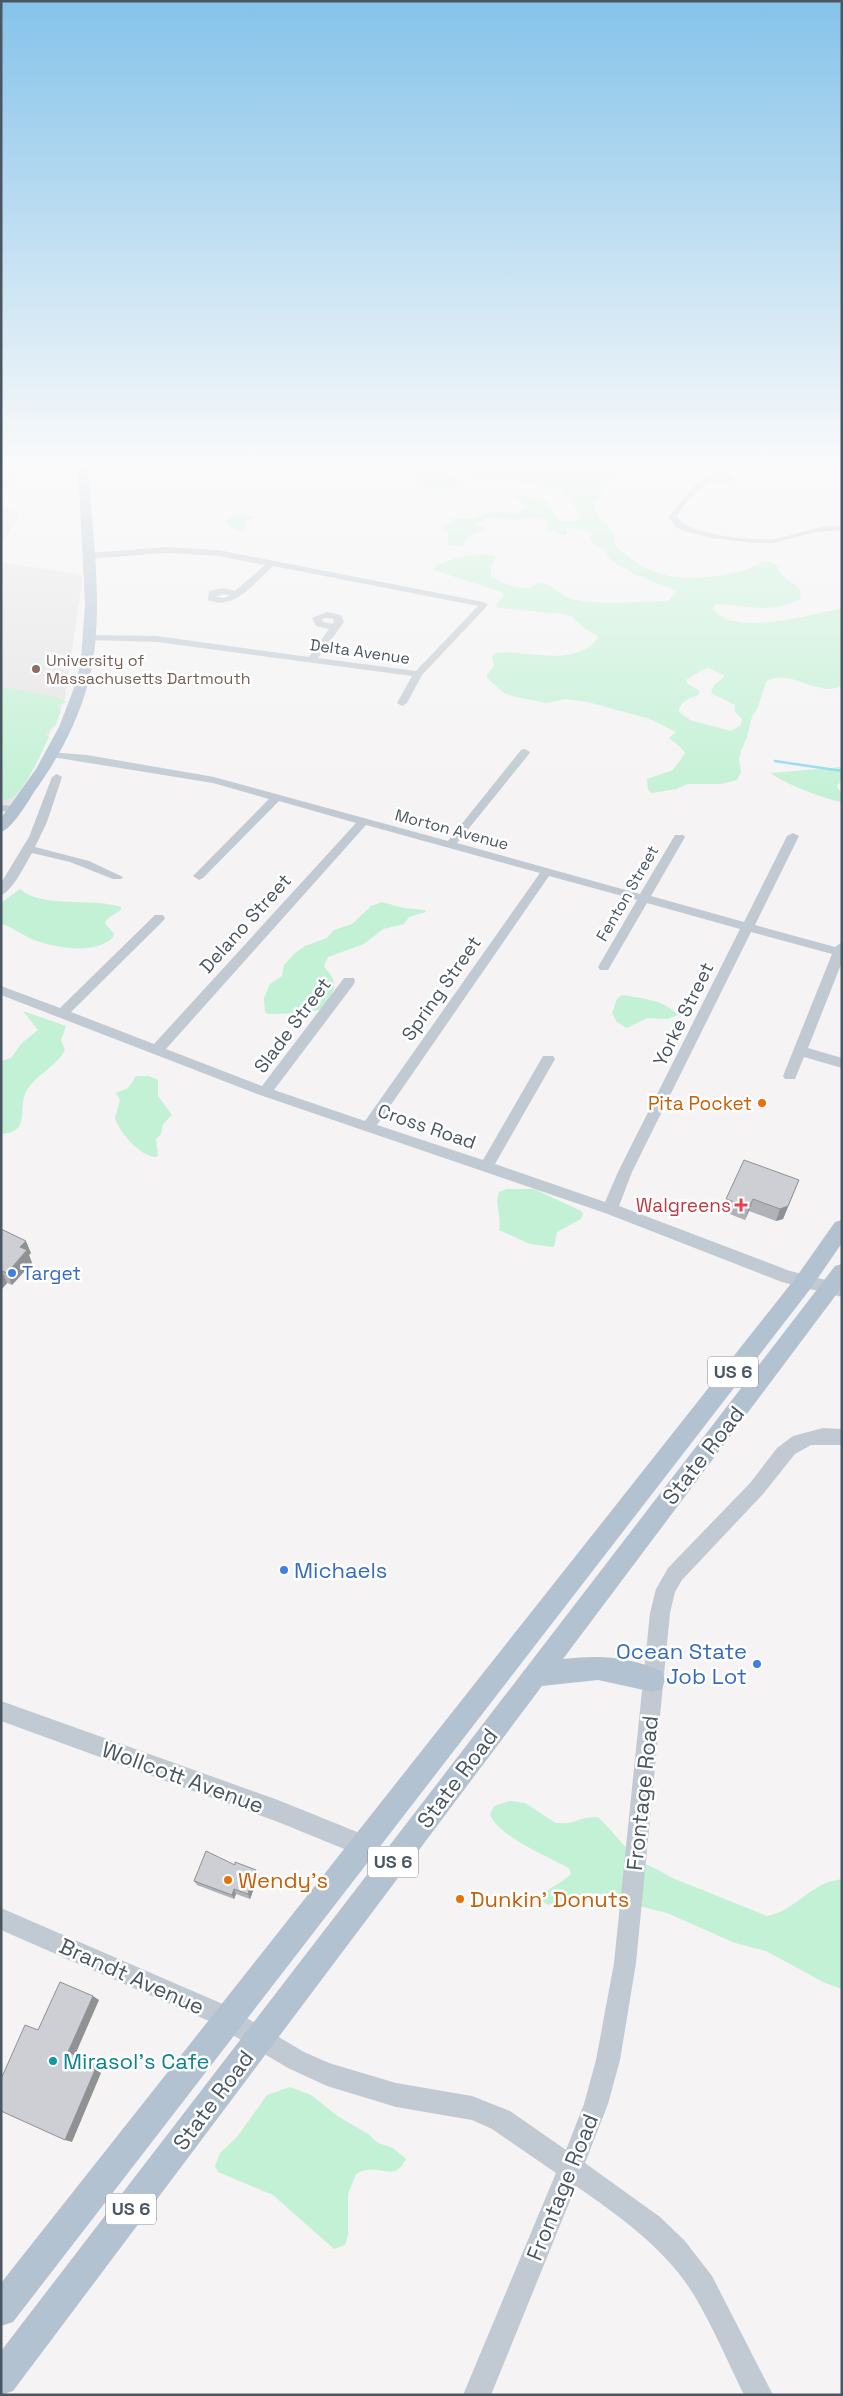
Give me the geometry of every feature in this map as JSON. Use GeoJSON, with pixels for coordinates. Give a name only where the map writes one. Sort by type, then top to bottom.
{"type":"FeatureCollection","features":[{"type":"Feature","properties":{"kind":"main road"},"geometry":{"type":"LineString","coordinates":[[2,826],[8,808],[52,754],[79,693],[90,638],[89,577]]}},
{"type":"Feature","properties":{"kind":"main road","name":"State Road"},"geometry":{"type":"LineString","coordinates":[[1,2310],[230,2020],[804,1282],[842,1227]]}},
{"type":"Feature","properties":{"kind":"main road","name":"State Road"},"geometry":{"type":"LineString","coordinates":[[1,2379],[536,1674],[838,1284]]}},
{"type":"Feature","properties":{"kind":"main road"},"geometry":{"type":"LineString","coordinates":[[536,1674],[598,1668],[653,1680]]}},
{"type":"Feature","properties":{"kind":"street"},"geometry":{"type":"LineString","coordinates":[[236,594],[256,577]]}},
{"type":"Feature","properties":{"kind":"street"},"geometry":{"type":"LineString","coordinates":[[342,577],[485,605],[418,674],[402,703]]}},
{"type":"Feature","properties":{"kind":"street"},"geometry":{"type":"LineString","coordinates":[[311,660],[335,627]]}},
{"type":"Feature","properties":{"kind":"street","name":"Delta Avenue"},"geometry":{"type":"LineString","coordinates":[[90,638],[157,639],[418,674]]}},
{"type":"Feature","properties":{"kind":"street"},"geometry":{"type":"LineString","coordinates":[[450,845],[525,752]]}},
{"type":"Feature","properties":{"kind":"street","name":"Morton Avenue"},"geometry":{"type":"LineString","coordinates":[[52,754],[195,776],[644,898],[840,949]]}},
{"type":"Feature","properties":{"kind":"street"},"geometry":{"type":"LineString","coordinates":[[1,892],[29,849],[58,777]]}},
{"type":"Feature","properties":{"kind":"street"},"geometry":{"type":"LineString","coordinates":[[199,876],[277,797]]}},
{"type":"Feature","properties":{"kind":"street","name":"Delano Street"},"geometry":{"type":"LineString","coordinates":[[156,1051],[364,821]]}},
{"type":"Feature","properties":{"kind":"street","name":"Yorke Street"},"geometry":{"type":"LineString","coordinates":[[610,1209],[625,1172],[793,836]]}},
{"type":"Feature","properties":{"kind":"street","name":"Fenton Street"},"geometry":{"type":"LineString","coordinates":[[604,967],[679,837]]}},
{"type":"Feature","properties":{"kind":"street"},"geometry":{"type":"LineString","coordinates":[[29,849],[48,852],[104,869],[117,877]]}},
{"type":"Feature","properties":{"kind":"street","name":"Spring Street"},"geometry":{"type":"LineString","coordinates":[[368,1128],[547,871]]}},
{"type":"Feature","properties":{"kind":"street"},"geometry":{"type":"LineString","coordinates":[[61,1014],[159,918]]}},
{"type":"Feature","properties":{"kind":"street"},"geometry":{"type":"LineString","coordinates":[[790,1076],[840,949]]}},
{"type":"Feature","properties":{"kind":"street","name":"Slade Street"},"geometry":{"type":"LineString","coordinates":[[265,1092],[349,981]]}},
{"type":"Feature","properties":{"kind":"street","name":"Cross Road"},"geometry":{"type":"LineString","coordinates":[[1,990],[265,1092],[610,1209],[804,1282],[838,1284]]}},
{"type":"Feature","properties":{"kind":"street"},"geometry":{"type":"LineString","coordinates":[[800,1051],[842,1063]]}},
{"type":"Feature","properties":{"kind":"street"},"geometry":{"type":"LineString","coordinates":[[486,1167],[548,1059]]}},
{"type":"Feature","properties":{"kind":"street","name":"Frontage Road"},"geometry":{"type":"LineString","coordinates":[[477,2395],[571,2168],[602,2086],[620,1996],[663,1596],[675,1574],[756,1489],[794,1444],[819,1436],[842,1437]]}},
{"type":"Feature","properties":{"kind":"street","name":"Wollcott Avenue"},"geometry":{"type":"LineString","coordinates":[[1,1711],[278,1811],[364,1846]]}},
{"type":"Feature","properties":{"kind":"street","name":"Brandt Avenue"},"geometry":{"type":"LineString","coordinates":[[1,1919],[136,1976],[230,2020],[309,2066],[347,2082],[412,2098],[457,2104],[488,2113],[514,2128],[651,2226],[689,2266],[714,2304],[759,2395]]}},
{"type":"Feature","properties":{"kind":"shaded area","name":"University of Massachusetts Dartmouth"},"geometry":{"type":"Polygon","coordinates":[[[1,577],[83,577],[65,698],[39,758],[22,788],[1,816],[1,577]]]}},
{"type":"Feature","properties":{"kind":"green space"},"geometry":{"type":"Polygon","coordinates":[[[454,577],[492,577],[500,582],[515,587],[526,588],[542,583],[569,598],[586,602],[665,601],[670,600],[677,591],[641,577],[785,577],[801,591],[800,599],[790,604],[770,608],[715,605],[713,609],[723,618],[738,622],[774,622],[842,608],[842,685],[833,689],[824,689],[784,678],[775,678],[766,682],[741,751],[739,760],[741,772],[737,780],[721,784],[688,784],[676,789],[652,793],[648,790],[647,779],[673,770],[685,753],[669,738],[676,732],[650,719],[588,702],[565,699],[546,703],[512,696],[504,693],[487,678],[487,675],[494,666],[492,656],[495,653],[508,652],[550,656],[576,653],[588,647],[598,638],[597,635],[585,629],[571,616],[564,614],[498,608],[496,605],[503,597],[502,592],[454,577]],[[709,668],[700,671],[686,680],[688,684],[700,691],[698,695],[683,703],[679,712],[690,720],[731,731],[741,725],[742,719],[735,712],[735,705],[713,694],[711,691],[714,685],[725,676],[709,668]]]}},
{"type":"Feature","properties":{"kind":"green space"},"geometry":{"type":"Polygon","coordinates":[[[1,684],[4,686],[2,687],[57,697],[67,702],[57,705],[61,710],[56,725],[45,733],[49,737],[25,784],[11,798],[3,801],[1,684]]]}},
{"type":"Feature","properties":{"kind":"green space"},"geometry":{"type":"Polygon","coordinates":[[[842,767],[842,780],[837,786],[842,795],[841,802],[804,790],[771,773],[842,767]]]}},
{"type":"Feature","properties":{"kind":"green space"},"geometry":{"type":"Polygon","coordinates":[[[20,889],[29,895],[41,899],[109,904],[121,907],[121,910],[107,919],[105,923],[114,934],[113,937],[106,943],[97,946],[66,948],[37,941],[1,924],[1,903],[20,889]]]}},
{"type":"Feature","properties":{"kind":"green space"},"geometry":{"type":"Polygon","coordinates":[[[382,902],[404,908],[425,910],[426,912],[409,917],[404,924],[383,929],[364,944],[328,957],[324,966],[332,978],[334,988],[322,1009],[306,1013],[268,1014],[265,1012],[264,998],[270,984],[282,976],[284,965],[295,953],[305,946],[327,938],[334,930],[352,924],[371,906],[382,902]]]}},
{"type":"Feature","properties":{"kind":"green space"},"geometry":{"type":"Polygon","coordinates":[[[622,995],[659,1003],[678,1015],[667,1019],[647,1018],[627,1028],[617,1022],[612,1013],[617,999],[622,995]]]}},
{"type":"Feature","properties":{"kind":"green space"},"geometry":{"type":"Polygon","coordinates":[[[23,1011],[66,1026],[61,1040],[65,1050],[57,1061],[36,1079],[27,1090],[24,1097],[22,1118],[17,1129],[1,1134],[1,1061],[11,1058],[22,1043],[38,1030],[23,1011]]]}},
{"type":"Feature","properties":{"kind":"green space"},"geometry":{"type":"Polygon","coordinates":[[[136,1076],[149,1076],[158,1080],[158,1096],[172,1115],[163,1124],[161,1134],[156,1139],[158,1156],[155,1157],[137,1148],[121,1130],[115,1118],[120,1100],[116,1093],[128,1088],[136,1076]]]}},
{"type":"Feature","properties":{"kind":"green space"},"geometry":{"type":"Polygon","coordinates":[[[507,1189],[534,1189],[581,1211],[583,1214],[581,1219],[557,1232],[554,1247],[530,1244],[499,1230],[500,1219],[497,1201],[499,1192],[507,1189]]]}},
{"type":"Feature","properties":{"kind":"green space"},"geometry":{"type":"Polygon","coordinates":[[[510,1801],[525,1803],[556,1823],[569,1823],[585,1818],[598,1817],[644,1863],[670,1877],[767,1916],[783,1910],[826,1883],[842,1879],[842,1989],[825,1983],[766,1951],[735,1943],[667,1913],[643,1907],[627,1899],[611,1895],[588,1893],[548,1905],[537,1898],[571,1874],[569,1868],[512,1837],[494,1822],[490,1814],[494,1806],[510,1801]]]}},
{"type":"Feature","properties":{"kind":"green space"},"geometry":{"type":"Polygon","coordinates":[[[290,2087],[311,2095],[339,2117],[368,2134],[378,2143],[393,2148],[406,2159],[398,2170],[389,2172],[367,2170],[356,2174],[348,2194],[348,2235],[345,2245],[334,2249],[273,2195],[218,2172],[215,2166],[220,2153],[237,2137],[267,2095],[290,2087]]]}},
{"type":"Feature","properties":{"kind":"building","name":"Walgreens"},"geometry":{"type":"Polygon","coordinates":[[[744,1160],[799,1180],[788,1206],[780,1209],[753,1199],[749,1207],[726,1199],[744,1160]]]}},
{"type":"Feature","properties":{"kind":"building"},"geometry":{"type":"Polygon","coordinates":[[[1,1229],[26,1241],[20,1247],[27,1250],[7,1273],[1,1272],[1,1229]]]}},
{"type":"Feature","properties":{"kind":"building","name":"Wendy's"},"geometry":{"type":"Polygon","coordinates":[[[206,1851],[235,1865],[235,1862],[256,1870],[248,1894],[234,1889],[232,1895],[194,1881],[206,1851]]]}},
{"type":"Feature","properties":{"kind":"building","name":"Mirasol's Cafe"},"geometry":{"type":"Polygon","coordinates":[[[60,1982],[93,1996],[68,2052],[94,2064],[92,2068],[95,2070],[65,2140],[1,2111],[1,2079],[25,2025],[38,2030],[60,1982]]]}},
{"type":"Feature","properties":{"kind":"waterway"},"geometry":{"type":"LineString","coordinates":[[775,761],[842,771]]}},
{"type":"Feature","properties":{"kind":"place","name":"University of Massachusetts Dartmouth"},"geometry":{"type":"Point","coordinates":[36,669]}},
{"type":"Feature","properties":{"kind":"place","name":"Pita Pocket"},"geometry":{"type":"Point","coordinates":[762,1103]}},
{"type":"Feature","properties":{"kind":"place","name":"Walgreens"},"geometry":{"type":"Point","coordinates":[741,1205]}},
{"type":"Feature","properties":{"kind":"place","name":"Target"},"geometry":{"type":"Point","coordinates":[12,1273]}},
{"type":"Feature","properties":{"kind":"place","name":"Michaels"},"geometry":{"type":"Point","coordinates":[284,1570]}},
{"type":"Feature","properties":{"kind":"place","name":"Ocean State Job Lot"},"geometry":{"type":"Point","coordinates":[757,1664]}},
{"type":"Feature","properties":{"kind":"place","name":"Wendy's"},"geometry":{"type":"Point","coordinates":[228,1880]}},
{"type":"Feature","properties":{"kind":"place","name":"Dunkin' Donuts"},"geometry":{"type":"Point","coordinates":[460,1899]}},
{"type":"Feature","properties":{"kind":"place","name":"Mirasol's Cafe"},"geometry":{"type":"Point","coordinates":[53,2061]}}]}
